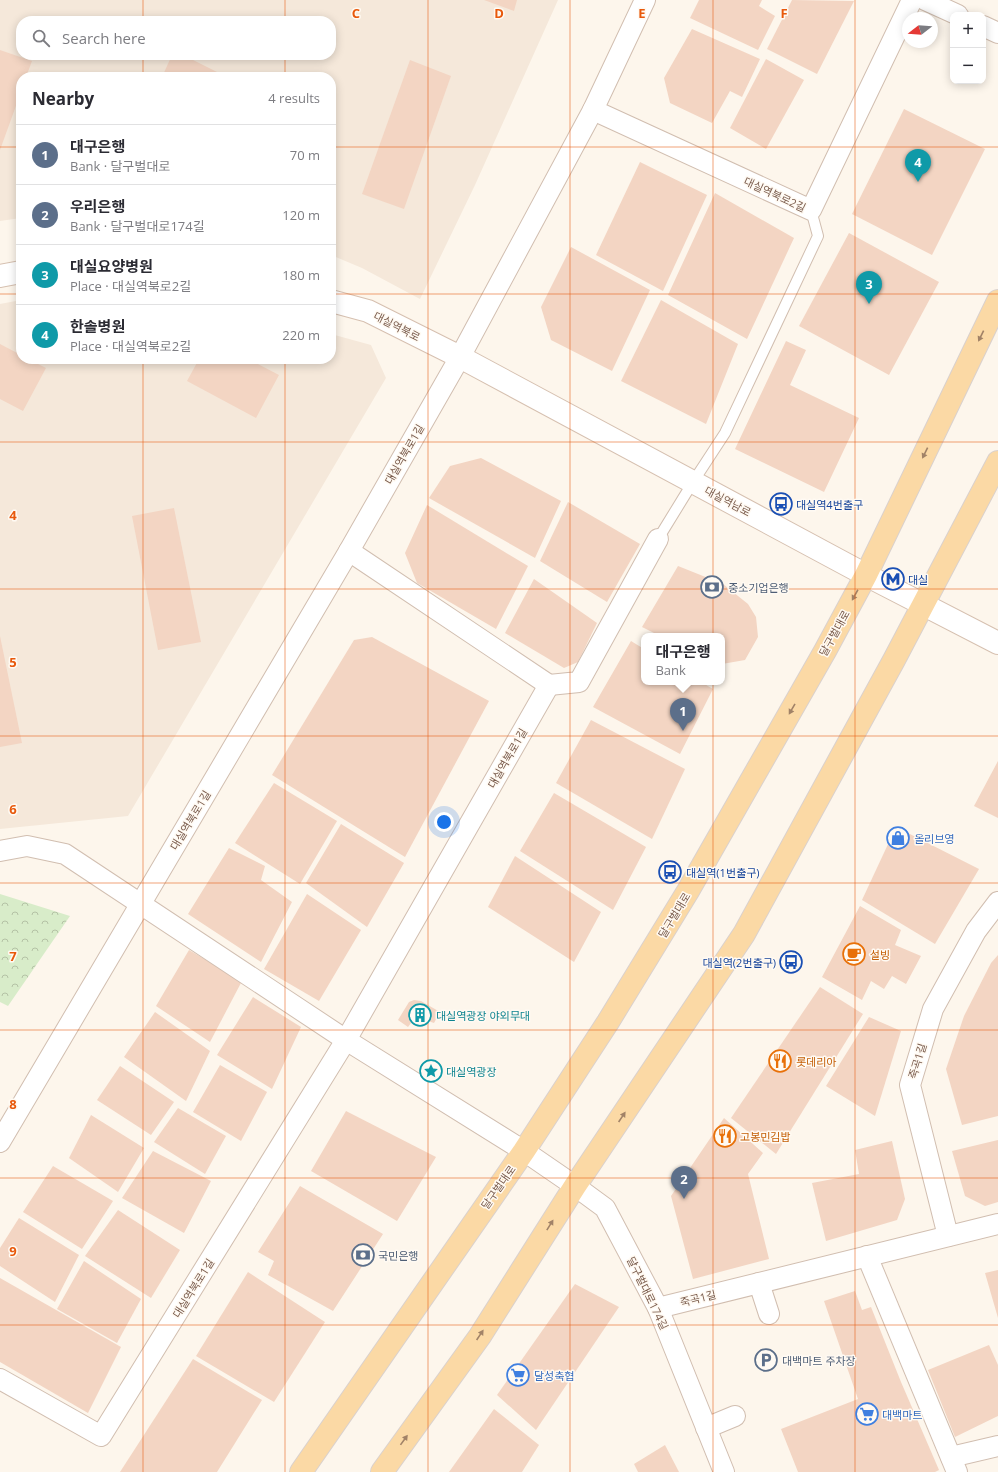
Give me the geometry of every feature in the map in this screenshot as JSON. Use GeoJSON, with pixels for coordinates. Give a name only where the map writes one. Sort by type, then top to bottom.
{"type":"FeatureCollection","features":[{"type":"Feature","properties":{"kind":"main road","name":"달구벌대로"},"geometry":{"type":"LineString","coordinates":[[301,1472],[524,1151],[608,1022],[688,891],[866,575],[998,301]]}},
{"type":"Feature","properties":{"kind":"main road"},"geometry":{"type":"LineString","coordinates":[[382,1472],[480,1336],[575,1186],[744,934],[894,660],[998,462]]}},
{"type":"Feature","properties":{"kind":"street"},"geometry":{"type":"LineString","coordinates":[[460,357],[593,110],[645,0]]}},
{"type":"Feature","properties":{"kind":"street","name":"대실역북로2길"},"geometry":{"type":"LineString","coordinates":[[593,110],[810,210],[912,0]]}},
{"type":"Feature","properties":{"kind":"street"},"geometry":{"type":"LineString","coordinates":[[924,0],[951,12]]}},
{"type":"Feature","properties":{"kind":"street"},"geometry":{"type":"LineString","coordinates":[[986,27],[998,33]]}},
{"type":"Feature","properties":{"kind":"street"},"geometry":{"type":"LineString","coordinates":[[0,276],[16,273]]}},
{"type":"Feature","properties":{"kind":"street","name":"대실역북로"},"geometry":{"type":"LineString","coordinates":[[336,302],[368,311],[460,357]]}},
{"type":"Feature","properties":{"kind":"street","name":"대실역남로"},"geometry":{"type":"LineString","coordinates":[[460,357],[866,575],[998,643]]}},
{"type":"Feature","properties":{"kind":"street","name":"대실역북로1길"},"geometry":{"type":"LineString","coordinates":[[0,1142],[349,551],[460,357]]}},
{"type":"Feature","properties":{"kind":"street"},"geometry":{"type":"LineString","coordinates":[[349,551],[549,685],[579,682],[658,539]]}},
{"type":"Feature","properties":{"kind":"street","name":"대실역북로1길"},"geometry":{"type":"LineString","coordinates":[[0,1379],[101,1436],[346,1040],[549,685]]}},
{"type":"Feature","properties":{"kind":"street"},"geometry":{"type":"LineString","coordinates":[[0,851],[27,846],[65,854],[346,1040]]}},
{"type":"Feature","properties":{"kind":"street","name":"죽곡1길"},"geometry":{"type":"LineString","coordinates":[[948,1236],[910,1085],[934,1009],[976,931],[998,902]]}},
{"type":"Feature","properties":{"kind":"street","name":"달구벌대로174길"},"geometry":{"type":"LineString","coordinates":[[346,1040],[524,1151],[605,1208],[658,1308],[724,1472]]}},
{"type":"Feature","properties":{"kind":"street","name":"죽곡1길"},"geometry":{"type":"LineString","coordinates":[[658,1308],[998,1224]]}},
{"type":"Feature","properties":{"kind":"street"},"geometry":{"type":"LineString","coordinates":[[867,1256],[954,1465],[998,1446]]}},
{"type":"Feature","properties":{"kind":"street"},"geometry":{"type":"LineString","coordinates":[[759,1283],[770,1314]]}},
{"type":"Feature","properties":{"kind":"street"},"geometry":{"type":"LineString","coordinates":[[706,1428],[735,1416]]}},
{"type":"Feature","properties":{"kind":"lane"},"geometry":{"type":"LineString","coordinates":[[658,539],[725,433],[818,236],[810,210]]}},
{"type":"Feature","properties":{"kind":"shaded area"},"geometry":{"type":"Polygon","coordinates":[[[0,0],[558,0],[475,185],[420,299],[362,268],[336,257],[336,72],[16,72],[16,219],[0,221],[0,0]]]}},
{"type":"Feature","properties":{"kind":"shaded area"},"geometry":{"type":"Polygon","coordinates":[[[16,301],[16,364],[336,364],[336,335],[371,345],[386,378],[128,816],[0,829],[0,304],[16,301]]]}},
{"type":"Feature","properties":{"kind":"green space"},"geometry":{"type":"Polygon","coordinates":[[[0,894],[70,916],[8,1006],[0,1002],[0,894]]]}},
{"type":"Feature","properties":{"kind":"building"},"geometry":{"type":"Polygon","coordinates":[[[484,0],[517,0],[514,11],[484,0]]]}},
{"type":"Feature","properties":{"kind":"building"},"geometry":{"type":"Polygon","coordinates":[[[699,0],[762,0],[759,6],[775,16],[758,50],[690,18],[699,0]]]}},
{"type":"Feature","properties":{"kind":"building"},"geometry":{"type":"Polygon","coordinates":[[[792,0],[854,1],[817,74],[767,49],[792,0]]]}},
{"type":"Feature","properties":{"kind":"building"},"geometry":{"type":"Polygon","coordinates":[[[692,29],[760,59],[742,97],[730,91],[712,123],[670,103],[664,78],[692,29]]]}},
{"type":"Feature","properties":{"kind":"building"},"geometry":{"type":"Polygon","coordinates":[[[0,50],[16,56],[16,60],[32,61],[28,72],[16,72],[16,106],[0,150],[0,50]]]}},
{"type":"Feature","properties":{"kind":"building"},"geometry":{"type":"Polygon","coordinates":[[[766,59],[804,80],[766,149],[730,128],[766,59]]]}},
{"type":"Feature","properties":{"kind":"building"},"geometry":{"type":"Polygon","coordinates":[[[170,60],[193,60],[217,72],[164,72],[170,60]]]}},
{"type":"Feature","properties":{"kind":"building"},"geometry":{"type":"Polygon","coordinates":[[[410,60],[451,76],[404,209],[362,194],[410,60]]]}},
{"type":"Feature","properties":{"kind":"building"},"geometry":{"type":"Polygon","coordinates":[[[904,109],[985,149],[932,255],[852,214],[904,109]]]}},
{"type":"Feature","properties":{"kind":"building"},"geometry":{"type":"Polygon","coordinates":[[[640,162],[707,195],[663,291],[596,255],[640,162]]]}},
{"type":"Feature","properties":{"kind":"building"},"geometry":{"type":"Polygon","coordinates":[[[715,193],[794,238],[747,339],[668,295],[715,193]]]}},
{"type":"Feature","properties":{"kind":"building"},"geometry":{"type":"Polygon","coordinates":[[[849,233],[939,282],[889,375],[799,326],[849,233]]]}},
{"type":"Feature","properties":{"kind":"building"},"geometry":{"type":"Polygon","coordinates":[[[571,247],[650,290],[612,371],[551,340],[541,307],[571,247]]]}},
{"type":"Feature","properties":{"kind":"building"},"geometry":{"type":"Polygon","coordinates":[[[661,300],[738,344],[706,424],[621,381],[661,300]]]}},
{"type":"Feature","properties":{"kind":"building"},"geometry":{"type":"Polygon","coordinates":[[[786,341],[806,350],[790,385],[859,418],[824,492],[735,449],[786,341]]]}},
{"type":"Feature","properties":{"kind":"building"},"geometry":{"type":"Polygon","coordinates":[[[0,344],[16,352],[16,364],[38,364],[46,368],[23,411],[0,399],[0,344]]]}},
{"type":"Feature","properties":{"kind":"building"},"geometry":{"type":"Polygon","coordinates":[[[196,364],[258,364],[279,375],[256,418],[187,381],[196,364]]]}},
{"type":"Feature","properties":{"kind":"building"},"geometry":{"type":"Polygon","coordinates":[[[481,458],[561,501],[535,558],[429,498],[450,466],[481,458]]]}},
{"type":"Feature","properties":{"kind":"building"},"geometry":{"type":"Polygon","coordinates":[[[568,502],[640,544],[607,602],[540,561],[568,502]]]}},
{"type":"Feature","properties":{"kind":"building"},"geometry":{"type":"Polygon","coordinates":[[[427,505],[528,566],[496,629],[417,583],[405,553],[427,505]]]}},
{"type":"Feature","properties":{"kind":"building"},"geometry":{"type":"Polygon","coordinates":[[[174,508],[201,642],[158,650],[132,516],[174,508]]]}},
{"type":"Feature","properties":{"kind":"building"},"geometry":{"type":"Polygon","coordinates":[[[678,566],[723,584],[748,604],[756,617],[758,637],[745,660],[725,663],[725,633],[654,633],[642,627],[678,566]]]}},
{"type":"Feature","properties":{"kind":"building"},"geometry":{"type":"Polygon","coordinates":[[[534,579],[597,623],[578,662],[564,668],[505,633],[534,579]]]}},
{"type":"Feature","properties":{"kind":"building"},"geometry":{"type":"Polygon","coordinates":[[[0,636],[22,743],[0,747],[0,636]]]}},
{"type":"Feature","properties":{"kind":"building"},"geometry":{"type":"Polygon","coordinates":[[[372,637],[489,701],[405,857],[272,775],[354,640],[372,637]]]}},
{"type":"Feature","properties":{"kind":"building"},"geometry":{"type":"Polygon","coordinates":[[[631,641],[641,647],[641,685],[706,685],[713,689],[680,754],[593,707],[631,641]]]}},
{"type":"Feature","properties":{"kind":"building"},"geometry":{"type":"Polygon","coordinates":[[[591,720],[685,769],[652,839],[556,783],[591,720]]]}},
{"type":"Feature","properties":{"kind":"building"},"geometry":{"type":"Polygon","coordinates":[[[998,761],[998,818],[974,806],[998,761]]]}},
{"type":"Feature","properties":{"kind":"building"},"geometry":{"type":"Polygon","coordinates":[[[274,783],[337,821],[300,884],[235,843],[274,783]]]}},
{"type":"Feature","properties":{"kind":"building"},"geometry":{"type":"Polygon","coordinates":[[[554,793],[646,847],[613,910],[520,851],[554,793]]]}},
{"type":"Feature","properties":{"kind":"building"},"geometry":{"type":"Polygon","coordinates":[[[341,824],[404,863],[367,927],[306,883],[341,824]]]}},
{"type":"Feature","properties":{"kind":"building"},"geometry":{"type":"Polygon","coordinates":[[[896,827],[979,869],[935,944],[862,900],[896,827]]]}},
{"type":"Feature","properties":{"kind":"building"},"geometry":{"type":"Polygon","coordinates":[[[229,848],[265,866],[261,880],[292,902],[261,962],[188,914],[229,848]]]}},
{"type":"Feature","properties":{"kind":"building"},"geometry":{"type":"Polygon","coordinates":[[[515,856],[601,912],[574,962],[488,907],[515,856]]]}},
{"type":"Feature","properties":{"kind":"building"},"geometry":{"type":"Polygon","coordinates":[[[307,894],[361,930],[319,1001],[264,969],[307,894]]]}},
{"type":"Feature","properties":{"kind":"building"},"geometry":{"type":"Polygon","coordinates":[[[860,906],[901,930],[895,945],[921,956],[906,984],[892,976],[884,989],[871,981],[862,1000],[822,977],[860,906]]]}},
{"type":"Feature","properties":{"kind":"building"},"geometry":{"type":"Polygon","coordinates":[[[189,950],[242,981],[210,1042],[156,1006],[189,950]]]}},
{"type":"Feature","properties":{"kind":"building"},"geometry":{"type":"Polygon","coordinates":[[[998,955],[998,1116],[962,1125],[946,1069],[964,1016],[991,963],[998,955]]]}},
{"type":"Feature","properties":{"kind":"building"},"geometry":{"type":"Polygon","coordinates":[[[820,987],[863,1014],[776,1154],[731,1118],[820,987]]]}},
{"type":"Feature","properties":{"kind":"building"},"geometry":{"type":"Polygon","coordinates":[[[253,997],[301,1027],[272,1089],[217,1055],[253,997]]]}},
{"type":"Feature","properties":{"kind":"building","name":"대실역광장 야외무대"},"geometry":{"type":"Polygon","coordinates":[[[414,1000],[421,1001],[440,1012],[434,1023],[422,1019],[411,1023],[408,1027],[398,1020],[409,1002],[414,1000]]]}},
{"type":"Feature","properties":{"kind":"building"},"geometry":{"type":"Polygon","coordinates":[[[155,1012],[210,1051],[186,1101],[124,1057],[155,1012]]]}},
{"type":"Feature","properties":{"kind":"building"},"geometry":{"type":"Polygon","coordinates":[[[869,1017],[901,1031],[875,1116],[826,1086],[869,1017]]]}},
{"type":"Feature","properties":{"kind":"building"},"geometry":{"type":"Polygon","coordinates":[[[220,1065],[267,1092],[241,1141],[193,1112],[220,1065]]]}},
{"type":"Feature","properties":{"kind":"building"},"geometry":{"type":"Polygon","coordinates":[[[120,1066],[174,1102],[151,1135],[97,1100],[120,1066]]]}},
{"type":"Feature","properties":{"kind":"building"},"geometry":{"type":"Polygon","coordinates":[[[178,1108],[226,1136],[205,1174],[154,1142],[178,1108]]]}},
{"type":"Feature","properties":{"kind":"building"},"geometry":{"type":"Polygon","coordinates":[[[346,1111],[436,1157],[397,1221],[311,1171],[346,1111]]]}},
{"type":"Feature","properties":{"kind":"building"},"geometry":{"type":"Polygon","coordinates":[[[91,1115],[144,1148],[118,1192],[69,1158],[91,1115]]]}},
{"type":"Feature","properties":{"kind":"building"},"geometry":{"type":"Polygon","coordinates":[[[724,1118],[763,1153],[748,1174],[769,1259],[693,1279],[671,1196],[724,1118]]]}},
{"type":"Feature","properties":{"kind":"building"},"geometry":{"type":"Polygon","coordinates":[[[998,1140],[998,1202],[985,1206],[965,1196],[952,1151],[998,1140]]]}},
{"type":"Feature","properties":{"kind":"building"},"geometry":{"type":"Polygon","coordinates":[[[892,1141],[905,1199],[897,1220],[826,1241],[812,1183],[859,1174],[855,1150],[892,1141]]]}},
{"type":"Feature","properties":{"kind":"building"},"geometry":{"type":"Polygon","coordinates":[[[153,1151],[211,1181],[184,1233],[122,1198],[153,1151]]]}},
{"type":"Feature","properties":{"kind":"building"},"geometry":{"type":"Polygon","coordinates":[[[53,1166],[113,1201],[82,1249],[23,1212],[53,1166]]]}},
{"type":"Feature","properties":{"kind":"building"},"geometry":{"type":"Polygon","coordinates":[[[300,1186],[383,1234],[333,1311],[268,1275],[274,1261],[258,1252],[300,1186]]]}},
{"type":"Feature","properties":{"kind":"building"},"geometry":{"type":"Polygon","coordinates":[[[118,1210],[180,1250],[151,1298],[85,1256],[118,1210]]]}},
{"type":"Feature","properties":{"kind":"building"},"geometry":{"type":"Polygon","coordinates":[[[19,1218],[79,1255],[55,1302],[0,1266],[0,1248],[19,1218]]]}},
{"type":"Feature","properties":{"kind":"building"},"geometry":{"type":"Polygon","coordinates":[[[84,1261],[141,1299],[117,1343],[57,1309],[84,1261]]]}},
{"type":"Feature","properties":{"kind":"building"},"geometry":{"type":"Polygon","coordinates":[[[998,1270],[998,1318],[985,1273],[998,1270]]]}},
{"type":"Feature","properties":{"kind":"building"},"geometry":{"type":"Polygon","coordinates":[[[248,1272],[325,1322],[274,1402],[196,1356],[248,1272]]]}},
{"type":"Feature","properties":{"kind":"building"},"geometry":{"type":"Polygon","coordinates":[[[0,1278],[121,1347],[88,1413],[0,1362],[0,1278]]]}},
{"type":"Feature","properties":{"kind":"building"},"geometry":{"type":"Polygon","coordinates":[[[575,1284],[619,1307],[536,1430],[497,1395],[575,1284]]]}},
{"type":"Feature","properties":{"kind":"building","name":"대백마트"},"geometry":{"type":"Polygon","coordinates":[[[855,1291],[862,1310],[871,1307],[939,1470],[935,1472],[798,1472],[781,1429],[858,1399],[824,1301],[855,1291]]]}},
{"type":"Feature","properties":{"kind":"building"},"geometry":{"type":"Polygon","coordinates":[[[989,1345],[998,1365],[998,1416],[955,1437],[928,1370],[989,1345]]]}},
{"type":"Feature","properties":{"kind":"building"},"geometry":{"type":"Polygon","coordinates":[[[193,1359],[262,1400],[217,1472],[120,1472],[193,1359]]]}},
{"type":"Feature","properties":{"kind":"building"},"geometry":{"type":"Polygon","coordinates":[[[494,1409],[539,1445],[522,1472],[449,1472],[494,1409]]]}},
{"type":"Feature","properties":{"kind":"building"},"geometry":{"type":"Polygon","coordinates":[[[665,1445],[679,1472],[638,1472],[634,1464],[665,1445]]]}},
{"type":"Feature","properties":{"kind":"place","name":"한솔병원"},"geometry":{"type":"Point","coordinates":[918,182]}},
{"type":"Feature","properties":{"kind":"place","name":"대실요양병원"},"geometry":{"type":"Point","coordinates":[869,304]}},
{"type":"Feature","properties":{"kind":"place","name":"대실역4번출구"},"geometry":{"type":"Point","coordinates":[781,504]}},
{"type":"Feature","properties":{"kind":"place","name":"대실"},"geometry":{"type":"Point","coordinates":[893,579]}},
{"type":"Feature","properties":{"kind":"place","name":"중소기업은행"},"geometry":{"type":"Point","coordinates":[712,587]}},
{"type":"Feature","properties":{"kind":"place","name":"대구은행"},"geometry":{"type":"Point","coordinates":[683,731]}},
{"type":"Feature","properties":{"kind":"place","name":"올리브영"},"geometry":{"type":"Point","coordinates":[898,838]}},
{"type":"Feature","properties":{"kind":"place","name":"대실역(1번출구)"},"geometry":{"type":"Point","coordinates":[670,872]}},
{"type":"Feature","properties":{"kind":"place","name":"설빙"},"geometry":{"type":"Point","coordinates":[854,954]}},
{"type":"Feature","properties":{"kind":"place","name":"대실역(2번출구)"},"geometry":{"type":"Point","coordinates":[791,962]}},
{"type":"Feature","properties":{"kind":"place","name":"대실역광장 야외무대"},"geometry":{"type":"Point","coordinates":[420,1015]}},
{"type":"Feature","properties":{"kind":"place","name":"롯데리아"},"geometry":{"type":"Point","coordinates":[780,1061]}},
{"type":"Feature","properties":{"kind":"place","name":"대실역광장"},"geometry":{"type":"Point","coordinates":[431,1071]}},
{"type":"Feature","properties":{"kind":"place","name":"고봉민김밥"},"geometry":{"type":"Point","coordinates":[725,1136]}},
{"type":"Feature","properties":{"kind":"place","name":"우리은행"},"geometry":{"type":"Point","coordinates":[684,1199]}},
{"type":"Feature","properties":{"kind":"place","name":"국민은행"},"geometry":{"type":"Point","coordinates":[363,1255]}},
{"type":"Feature","properties":{"kind":"place","name":"대백마트 주차장"},"geometry":{"type":"Point","coordinates":[766,1360]}},
{"type":"Feature","properties":{"kind":"place","name":"달성축협"},"geometry":{"type":"Point","coordinates":[518,1375]}},
{"type":"Feature","properties":{"kind":"place","name":"대백마트"},"geometry":{"type":"Point","coordinates":[867,1414]}}]}
